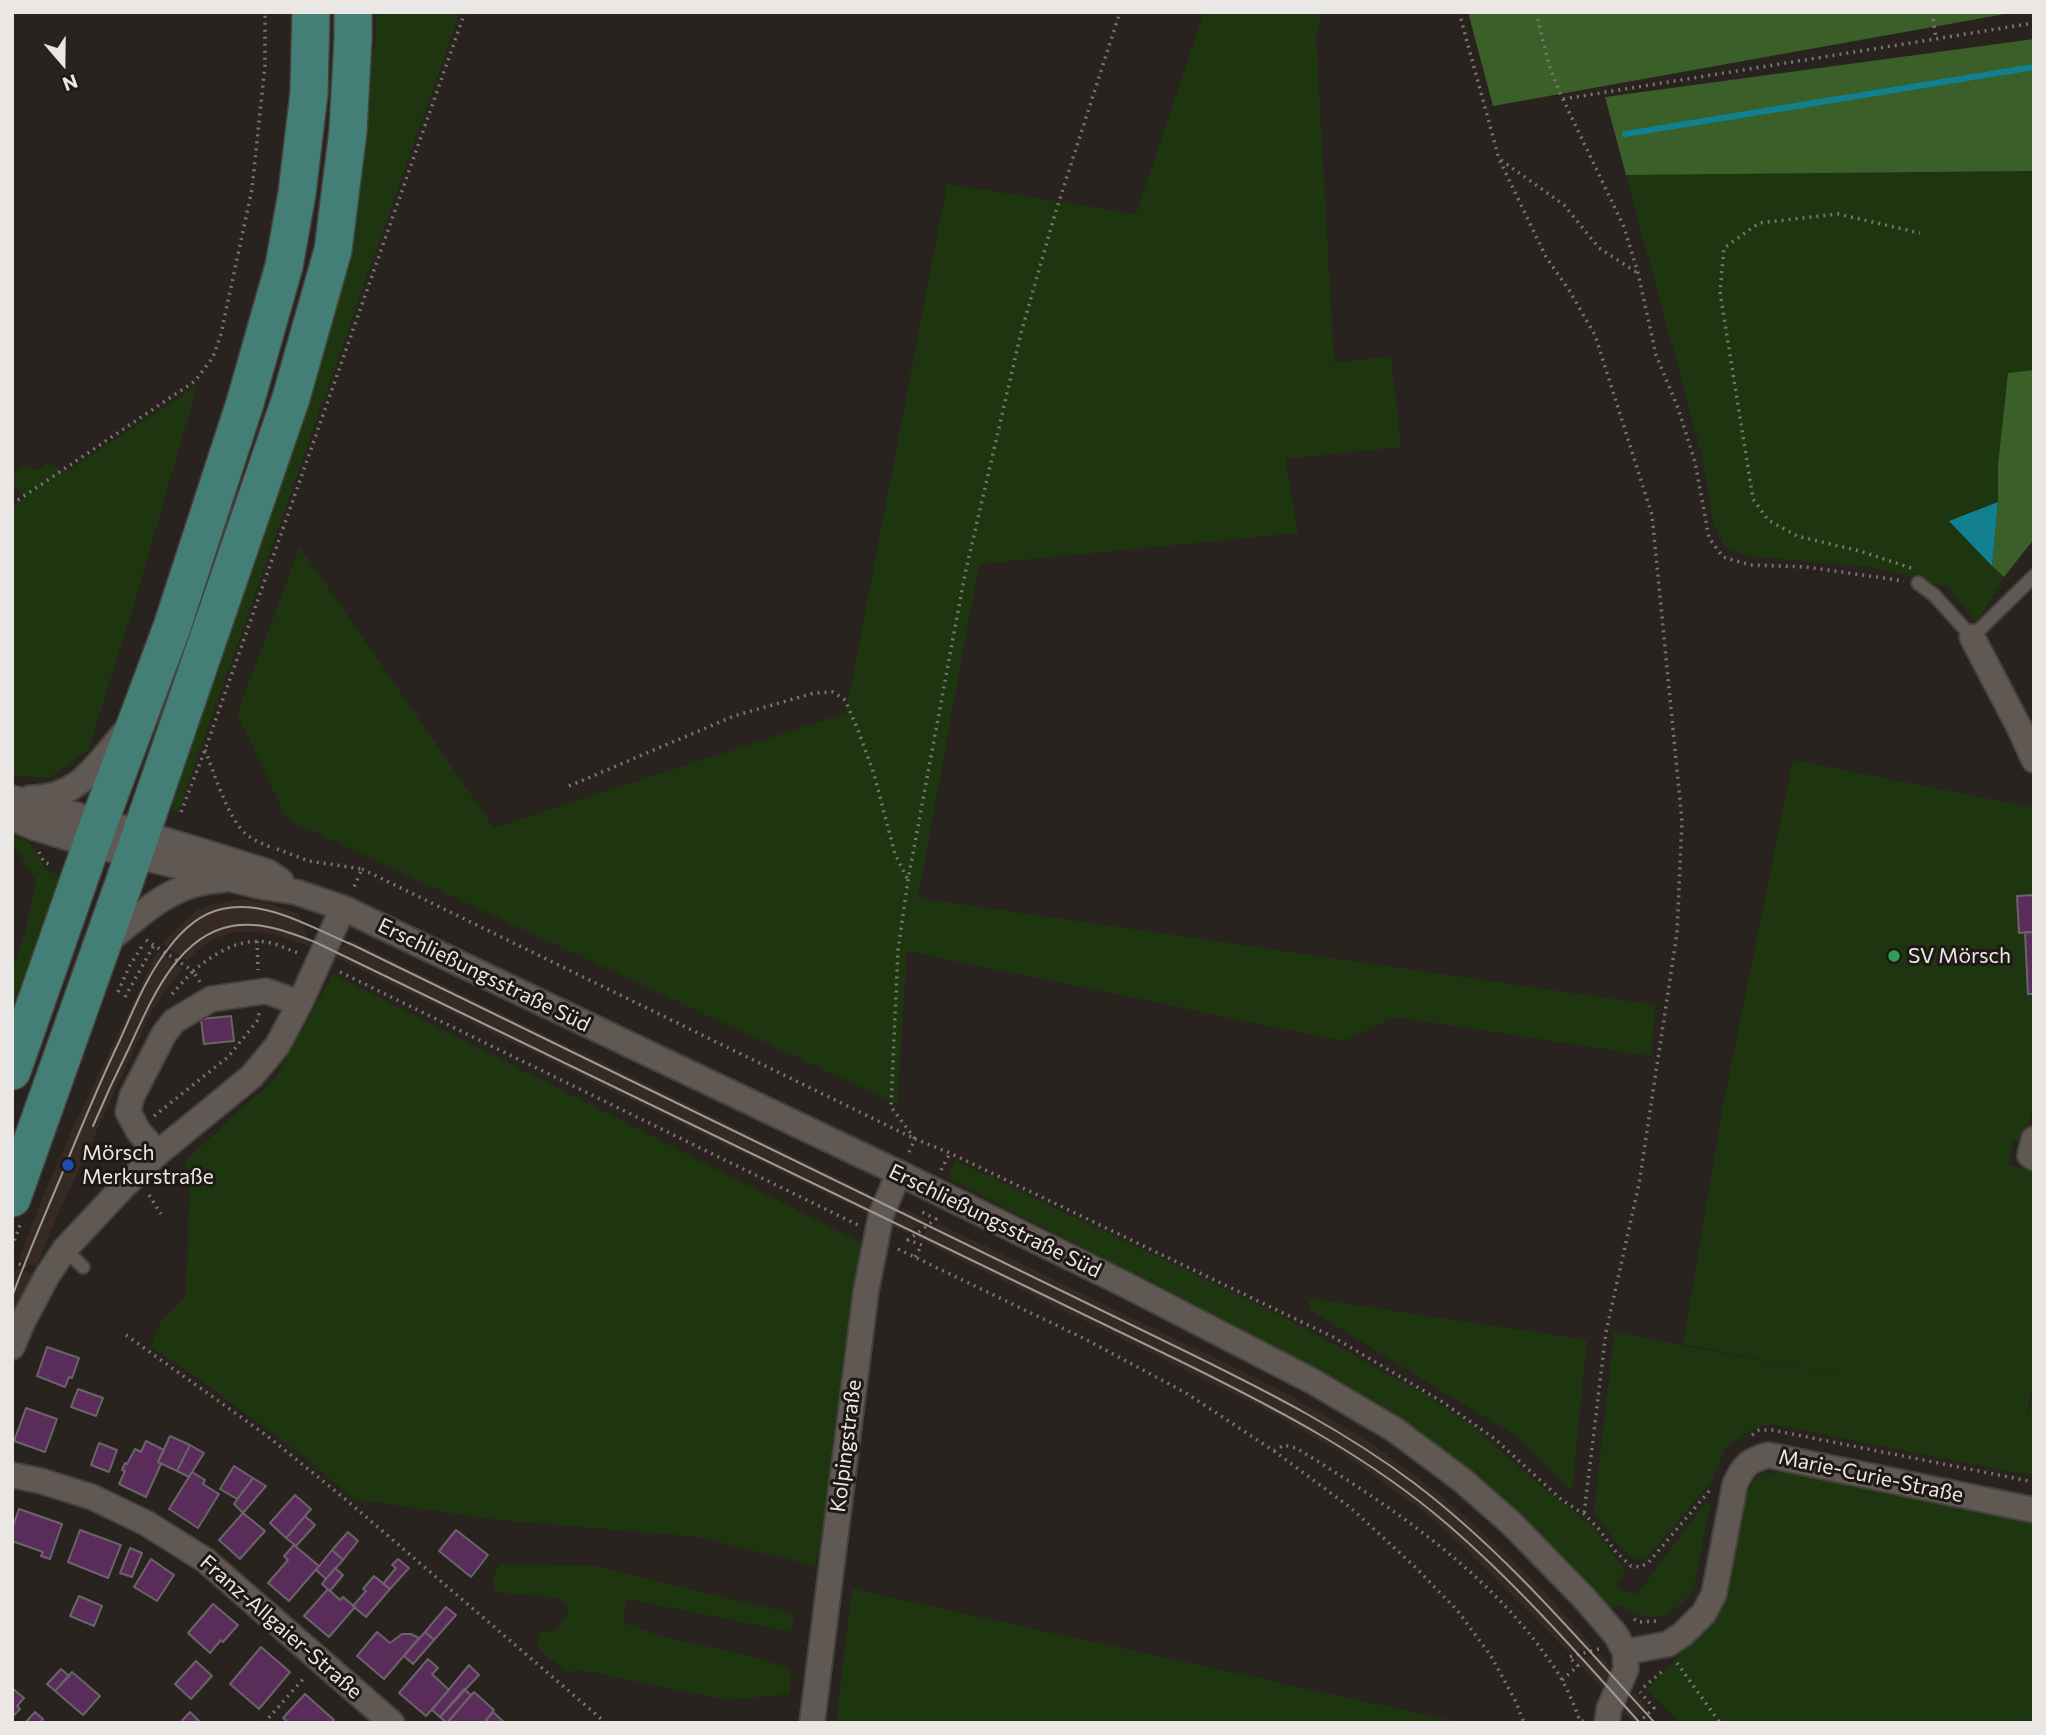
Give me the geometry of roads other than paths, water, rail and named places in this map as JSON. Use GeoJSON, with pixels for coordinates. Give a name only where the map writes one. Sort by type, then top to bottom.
{"type":"FeatureCollection","features":[{"type":"Feature","properties":{"kind":"main road"},"geometry":{"type":"LineString","coordinates":[[12,1071],[172,627],[245,403],[284,266],[297,193],[309,93],[311,12]]}},
{"type":"Feature","properties":{"kind":"main road"},"geometry":{"type":"LineString","coordinates":[[12,1198],[291,398],[333,250],[348,131],[353,12]]}},
{"type":"Feature","properties":{"kind":"street"},"geometry":{"type":"LineString","coordinates":[[1972,638],[2021,729],[2034,760]]}},
{"type":"Feature","properties":{"kind":"street"},"geometry":{"type":"LineString","coordinates":[[12,798],[44,798],[63,793],[80,784],[139,716]]}},
{"type":"Feature","properties":{"kind":"street"},"geometry":{"type":"LineString","coordinates":[[12,798],[96,833]]}},
{"type":"Feature","properties":{"kind":"street"},"geometry":{"type":"LineString","coordinates":[[12,818],[33,827],[96,833]]}},
{"type":"Feature","properties":{"kind":"street","name":"Erschließungsstraße Süd"},"geometry":{"type":"LineString","coordinates":[[96,833],[268,872],[296,892]]}},
{"type":"Feature","properties":{"kind":"street","name":"Erschließungsstraße Süd"},"geometry":{"type":"LineString","coordinates":[[137,844],[233,880],[296,892],[343,908],[899,1173],[1312,1381],[1395,1430],[1462,1480],[1511,1524],[1606,1623],[1625,1652]]}},
{"type":"Feature","properties":{"kind":"street","name":"Erschließungsstraße Süd"},"geometry":{"type":"LineString","coordinates":[[101,948],[157,900],[209,881],[233,880]]}},
{"type":"Feature","properties":{"kind":"street"},"geometry":{"type":"LineString","coordinates":[[12,1347],[41,1287],[65,1249],[158,1153],[251,1076],[277,1046],[300,1003],[343,908]]}},
{"type":"Feature","properties":{"kind":"street"},"geometry":{"type":"LineString","coordinates":[[158,1153],[139,1132],[128,1112],[132,1097],[164,1034],[174,1021],[211,999],[259,992],[267,991],[300,1003]]}},
{"type":"Feature","properties":{"kind":"street"},"geometry":{"type":"LineString","coordinates":[[2034,1139],[2030,1155],[2034,1158]]}},
{"type":"Feature","properties":{"kind":"street","name":"Kolpingstraße"},"geometry":{"type":"LineString","coordinates":[[812,1723],[862,1318],[884,1205],[899,1173]]}},
{"type":"Feature","properties":{"kind":"street","name":"Marie-Curie-Straße"},"geometry":{"type":"LineString","coordinates":[[1625,1652],[1671,1652],[1683,1634],[1704,1612],[1714,1594],[1735,1484],[1743,1467],[1755,1459],[1768,1455],[2034,1510]]}},
{"type":"Feature","properties":{"kind":"street","name":"Franz-Allgaier-Straße"},"geometry":{"type":"LineString","coordinates":[[12,1475],[92,1497],[146,1523],[205,1560],[392,1723]]}},
{"type":"Feature","properties":{"kind":"street"},"geometry":{"type":"LineString","coordinates":[[1607,1722],[1609,1709],[1626,1669],[1625,1652]]}},
{"type":"Feature","properties":{"kind":"lane"},"geometry":{"type":"LineString","coordinates":[[1918,583],[1934,595],[1972,638],[2034,576]]}},
{"type":"Feature","properties":{"kind":"lane"},"geometry":{"type":"LineString","coordinates":[[65,1249],[83,1267]]}},
{"type":"Feature","properties":{"kind":"water"},"geometry":{"type":"Polygon","coordinates":[[[1998,502],[1992,566],[1949,521],[1998,502]]]}},
{"type":"Feature","properties":{"kind":"waterway"},"geometry":{"type":"LineString","coordinates":[[1625,134],[2034,67]]}},
{"type":"Feature","properties":{"kind":"tram line"},"geometry":{"type":"LineString","coordinates":[[12,1297],[96,1092],[140,994],[160,960],[185,929],[214,911],[239,907],[273,912],[353,945],[1193,1355],[1279,1398],[1334,1430],[1414,1483],[1479,1538],[1540,1597],[1655,1723]]}},
{"type":"Feature","properties":{"kind":"tram line"},"geometry":{"type":"LineString","coordinates":[[93,1126],[156,992],[180,957],[195,943],[212,932],[243,925],[275,928],[315,942],[1188,1365],[1322,1436],[1386,1477],[1473,1547],[1546,1620],[1640,1723]]}},
{"type":"Feature","properties":{"kind":"place","name":"SV Mörsch"},"geometry":{"type":"Point","coordinates":[1894,956]}},
{"type":"Feature","properties":{"kind":"place","name":"Mörsch Merkurstraße"},"geometry":{"type":"Point","coordinates":[68,1165]}}]}
